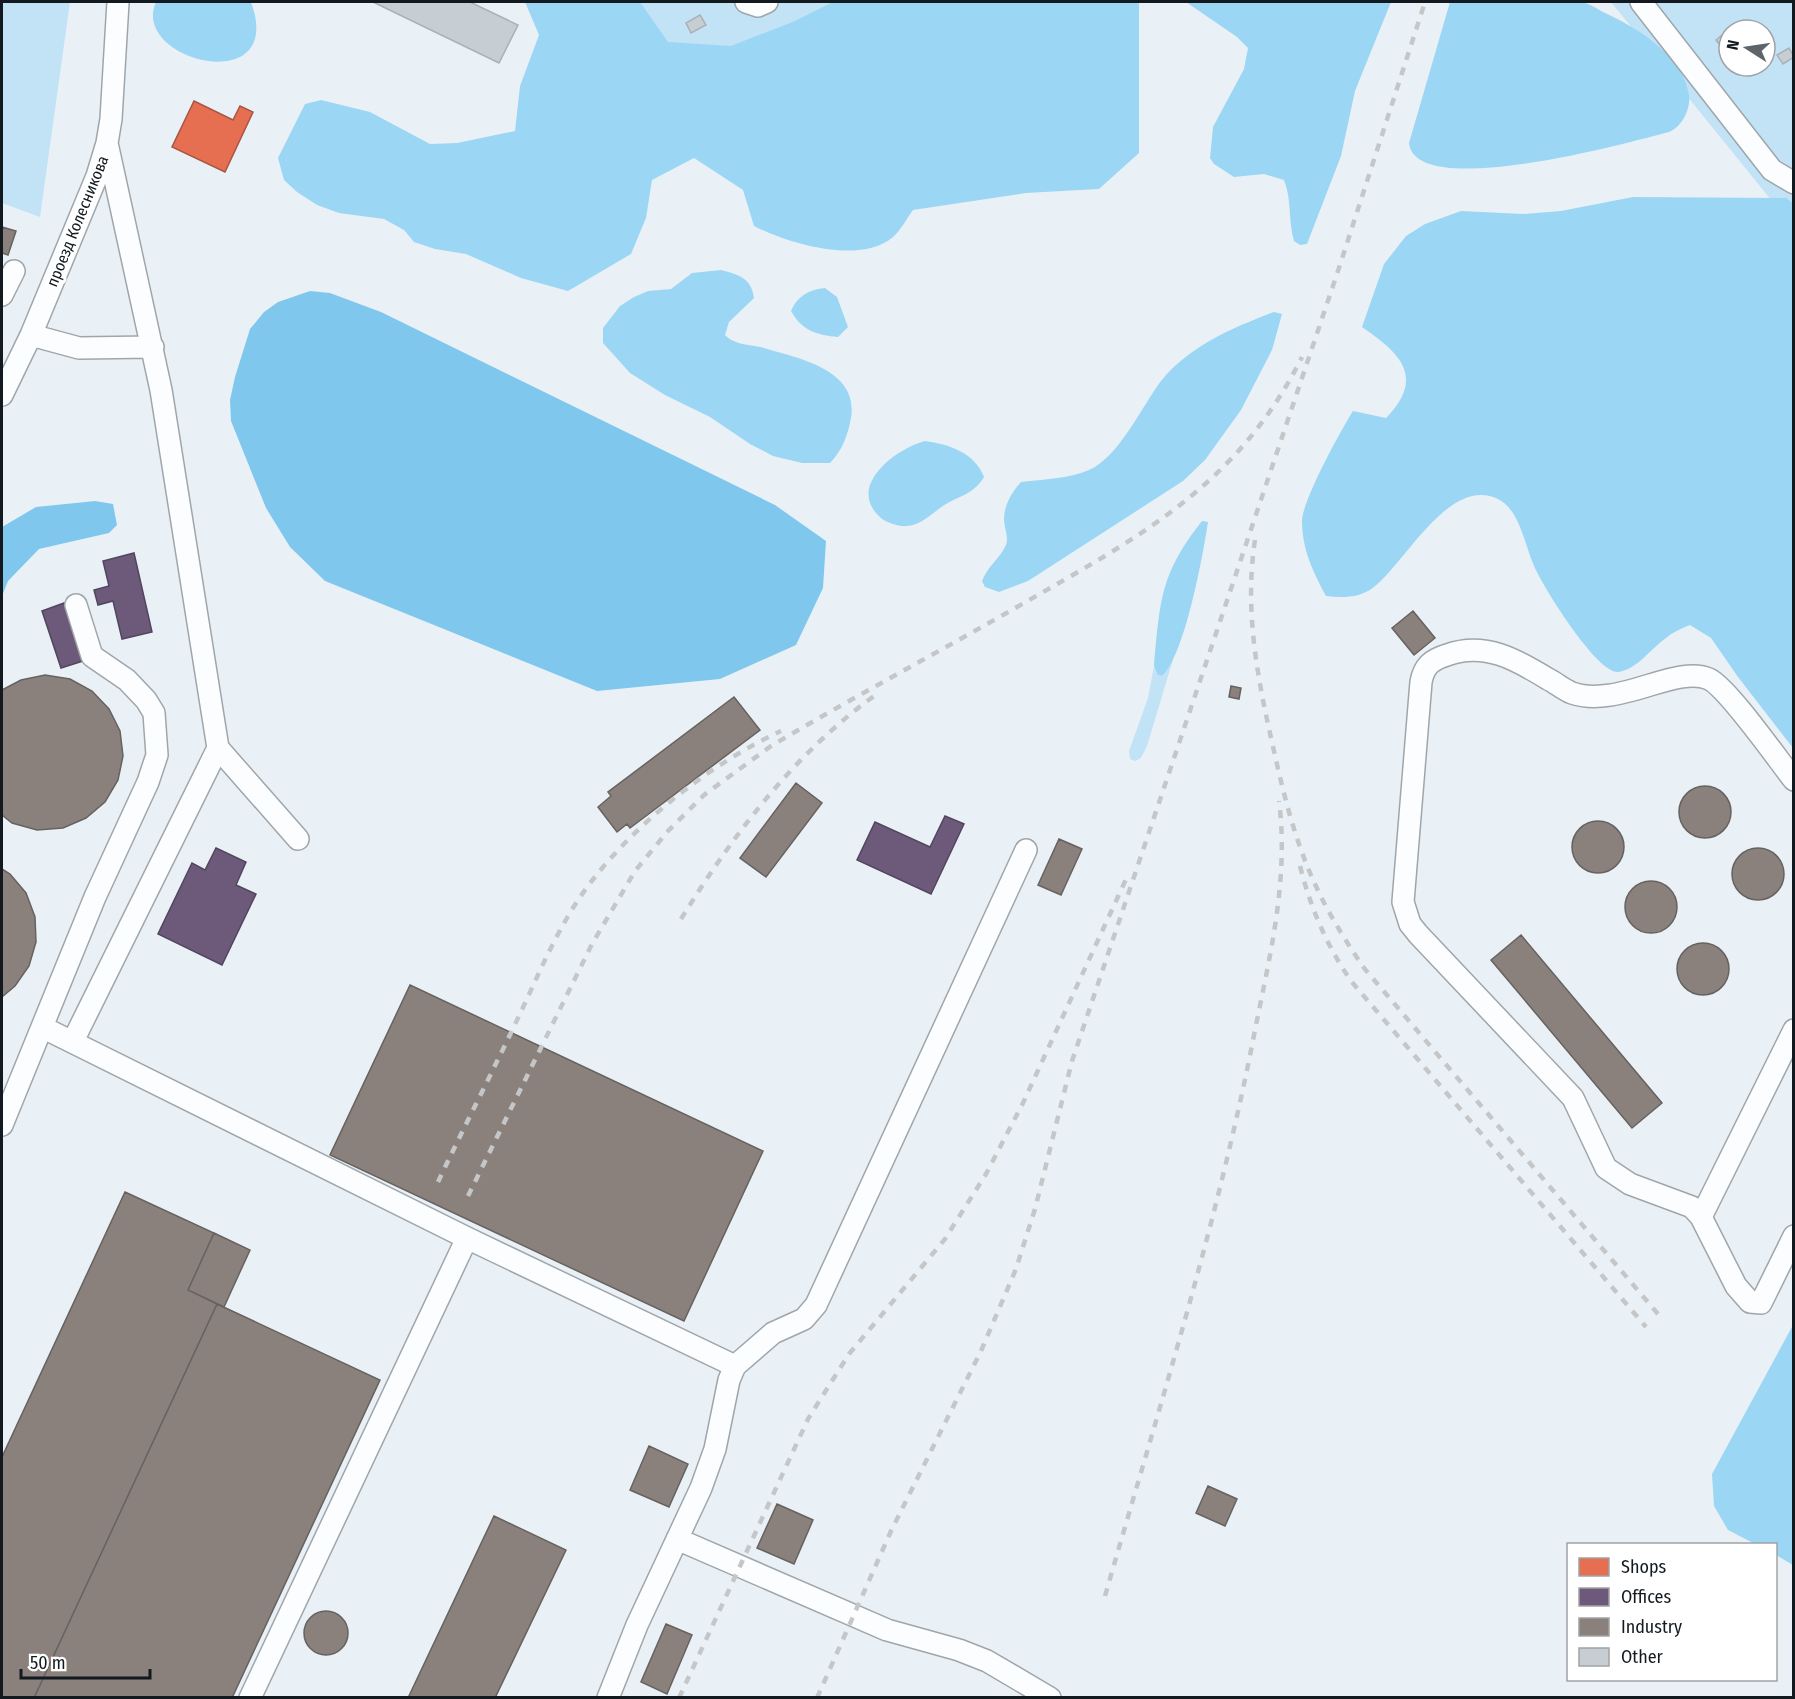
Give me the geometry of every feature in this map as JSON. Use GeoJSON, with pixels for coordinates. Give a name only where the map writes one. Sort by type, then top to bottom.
{"type":"FeatureCollection","features":[{"type":"Feature","properties":{"kind":"street","name":"проезд Колесникова"},"geometry":{"type":"LineString","coordinates":[[2,394],[9,364],[31,335],[97,176],[107,143],[111,119],[118,2]]}},
{"type":"Feature","properties":{"kind":"street"},"geometry":{"type":"LineString","coordinates":[[746,2],[758,6],[767,2]]}},
{"type":"Feature","properties":{"kind":"street"},"geometry":{"type":"LineString","coordinates":[[1641,2],[1772,170],[1794,183]]}},
{"type":"Feature","properties":{"kind":"street"},"geometry":{"type":"LineString","coordinates":[[107,143],[153,347],[218,748],[298,838]]}},
{"type":"Feature","properties":{"kind":"street"},"geometry":{"type":"LineString","coordinates":[[2,272],[14,271],[2,295]]}},
{"type":"Feature","properties":{"kind":"street"},"geometry":{"type":"LineString","coordinates":[[31,335],[80,348],[153,347]]}},
{"type":"Feature","properties":{"kind":"street"},"geometry":{"type":"LineString","coordinates":[[2,1125],[95,897],[148,782],[157,755],[154,713],[146,700],[127,680],[92,656],[76,605]]}},
{"type":"Feature","properties":{"kind":"street"},"geometry":{"type":"LineString","coordinates":[[1794,780],[1723,690],[1706,678],[1680,678],[1635,691],[1591,697],[1570,693],[1504,654],[1484,650],[1467,650],[1449,654],[1433,660],[1424,668],[1403,902],[1410,924],[1573,1098],[1606,1168],[1630,1184],[1692,1207],[1701,1217],[1736,1286],[1749,1302],[1756,1305],[1761,1303],[1794,1236]]}},
{"type":"Feature","properties":{"kind":"street"},"geometry":{"type":"LineString","coordinates":[[73,1041],[218,748]]}},
{"type":"Feature","properties":{"kind":"street"},"geometry":{"type":"LineString","coordinates":[[608,1698],[623,1657],[715,1449],[729,1380],[735,1366],[773,1333],[804,1319],[816,1305],[1026,850]]}},
{"type":"Feature","properties":{"kind":"street"},"geometry":{"type":"LineString","coordinates":[[42,1027],[467,1238],[735,1366]]}},
{"type":"Feature","properties":{"kind":"street"},"geometry":{"type":"LineString","coordinates":[[1701,1217],[1794,1030]]}},
{"type":"Feature","properties":{"kind":"street"},"geometry":{"type":"LineString","coordinates":[[250,1698],[467,1238]]}},
{"type":"Feature","properties":{"kind":"street"},"geometry":{"type":"LineString","coordinates":[[677,1539],[887,1630],[959,1650],[987,1661],[1050,1698]]}},
{"type":"Feature","properties":{"kind":"shaded area"},"geometry":{"type":"Polygon","coordinates":[[[1562,1],[1581,2],[1591,6],[1643,34],[1668,55],[1678,67],[1689,95],[1689,106],[1685,117],[1674,130],[1669,132],[1527,163],[1484,168],[1447,168],[1420,160],[1409,143],[1450,2],[1562,1]]]}},
{"type":"Feature","properties":{"kind":"shaded area"},"geometry":{"type":"Polygon","coordinates":[[[2,2],[70,2],[40,217],[2,203],[2,2]]]}},
{"type":"Feature","properties":{"kind":"shaded area"},"geometry":{"type":"Polygon","coordinates":[[[156,2],[251,2],[256,33],[248,52],[230,61],[207,61],[184,54],[165,41],[154,23],[156,2]]]}},
{"type":"Feature","properties":{"kind":"shaded area"},"geometry":{"type":"Polygon","coordinates":[[[525,2],[640,2],[668,42],[731,46],[795,21],[833,2],[1139,2],[1139,153],[1099,189],[1026,193],[913,210],[893,237],[879,245],[862,250],[844,251],[805,245],[754,226],[743,190],[694,158],[652,180],[646,218],[631,254],[568,291],[521,278],[466,254],[435,249],[414,242],[404,230],[384,219],[339,213],[317,205],[284,180],[278,158],[305,104],[321,100],[370,112],[430,144],[457,143],[515,131],[520,86],[539,35],[525,2]]]}},
{"type":"Feature","properties":{"kind":"shaded area"},"geometry":{"type":"Polygon","coordinates":[[[614,2],[870,2],[674,100],[614,2]]]}},
{"type":"Feature","properties":{"kind":"shaded area"},"geometry":{"type":"Polygon","coordinates":[[[1186,2],[1391,2],[1355,91],[1341,156],[1307,244],[1300,245],[1294,241],[1284,180],[1264,174],[1234,177],[1214,164],[1210,158],[1213,127],[1244,69],[1248,48],[1237,37],[1186,2]]]}},
{"type":"Feature","properties":{"kind":"shaded area"},"geometry":{"type":"Polygon","coordinates":[[[1611,2],[1793,2],[1793,227],[1611,2]]]}},
{"type":"Feature","properties":{"kind":"shaded area"},"geometry":{"type":"Polygon","coordinates":[[[1633,197],[1786,198],[1793,203],[1793,748],[1711,638],[1690,625],[1660,642],[1633,667],[1626,670],[1619,672],[1610,669],[1599,660],[1586,647],[1542,582],[1517,520],[1504,503],[1496,498],[1478,495],[1461,500],[1444,511],[1374,587],[1357,595],[1326,596],[1306,551],[1302,521],[1308,498],[1353,411],[1386,418],[1398,403],[1404,390],[1406,378],[1397,356],[1362,327],[1384,264],[1406,236],[1425,224],[1461,211],[1523,214],[1561,211],[1633,197]]]}},
{"type":"Feature","properties":{"kind":"shaded area"},"geometry":{"type":"Polygon","coordinates":[[[721,270],[744,278],[753,291],[754,298],[729,322],[725,335],[729,339],[810,362],[837,378],[846,388],[851,402],[850,424],[841,448],[830,463],[802,463],[773,456],[750,444],[710,417],[665,395],[630,373],[603,343],[603,328],[620,306],[634,297],[648,291],[671,289],[692,273],[721,270]]]}},
{"type":"Feature","properties":{"kind":"shaded area"},"geometry":{"type":"Polygon","coordinates":[[[825,288],[837,297],[848,327],[838,337],[811,331],[795,318],[791,311],[805,294],[825,288]]]}},
{"type":"Feature","properties":{"kind":"shaded area"},"geometry":{"type":"Polygon","coordinates":[[[310,291],[330,293],[381,312],[775,505],[826,541],[823,588],[796,645],[720,679],[597,691],[325,581],[290,547],[266,508],[231,421],[230,400],[250,329],[264,312],[278,302],[310,291]]]}},
{"type":"Feature","properties":{"kind":"shaded area"},"geometry":{"type":"Polygon","coordinates":[[[1274,312],[1282,314],[1272,350],[1241,410],[1205,460],[1183,481],[1028,581],[999,592],[985,587],[982,581],[984,576],[1006,544],[1004,514],[1007,504],[1021,482],[1073,475],[1089,470],[1100,463],[1120,443],[1161,381],[1172,369],[1213,339],[1274,312]]]}},
{"type":"Feature","properties":{"kind":"shaded area"},"geometry":{"type":"Polygon","coordinates":[[[925,441],[960,451],[974,462],[984,477],[971,491],[917,523],[904,526],[887,522],[871,506],[868,494],[871,482],[888,461],[900,452],[925,441]]]}},
{"type":"Feature","properties":{"kind":"shaded area"},"geometry":{"type":"Polygon","coordinates":[[[95,501],[113,504],[117,525],[109,533],[39,549],[8,581],[2,596],[2,527],[36,507],[95,501]]]}},
{"type":"Feature","properties":{"kind":"shaded area"},"geometry":{"type":"Polygon","coordinates":[[[1202,521],[1208,522],[1192,604],[1178,648],[1162,676],[1157,674],[1154,666],[1164,589],[1178,557],[1202,521]]]}},
{"type":"Feature","properties":{"kind":"shaded area"},"geometry":{"type":"Polygon","coordinates":[[[1178,643],[1147,746],[1141,758],[1135,761],[1130,759],[1129,751],[1148,698],[1154,666],[1156,673],[1162,676],[1178,643]]]}},
{"type":"Feature","properties":{"kind":"shaded area"},"geometry":{"type":"Polygon","coordinates":[[[1793,1325],[1793,1565],[1777,1556],[1777,1543],[1753,1543],[1728,1530],[1714,1506],[1712,1474],[1793,1325]]]}},
{"type":"Feature","properties":{"kind":"building: Shops"},"geometry":{"type":"Polygon","coordinates":[[[194,101],[233,120],[240,106],[253,112],[225,172],[172,147],[194,101]]]}},
{"type":"Feature","properties":{"kind":"building: Offices"},"geometry":{"type":"Polygon","coordinates":[[[134,553],[152,632],[122,639],[113,601],[98,605],[94,590],[109,586],[103,561],[134,553]]]}},
{"type":"Feature","properties":{"kind":"building: Offices"},"geometry":{"type":"Polygon","coordinates":[[[64,603],[83,661],[61,668],[42,611],[64,603]]]}},
{"type":"Feature","properties":{"kind":"building: Offices"},"geometry":{"type":"Polygon","coordinates":[[[945,816],[964,824],[931,894],[857,860],[875,822],[930,847],[945,816]]]}},
{"type":"Feature","properties":{"kind":"building: Offices"},"geometry":{"type":"Polygon","coordinates":[[[216,848],[246,862],[236,885],[256,894],[222,965],[158,934],[192,863],[205,870],[216,848]]]}},
{"type":"Feature","properties":{"kind":"building: Industry"},"geometry":{"type":"Polygon","coordinates":[[[2,227],[16,231],[8,255],[2,253],[2,227]]]}},
{"type":"Feature","properties":{"kind":"building: Industry"},"geometry":{"type":"Polygon","coordinates":[[[1413,611],[1435,638],[1414,655],[1392,628],[1413,611]]]}},
{"type":"Feature","properties":{"kind":"building: Industry"},"geometry":{"type":"Polygon","coordinates":[[[45,675],[70,679],[92,691],[109,709],[120,731],[123,756],[118,780],[105,802],[86,818],[63,828],[37,830],[12,823],[2,815],[2,690],[21,680],[45,675]]]}},
{"type":"Feature","properties":{"kind":"building: Industry"},"geometry":{"type":"Polygon","coordinates":[[[1231,686],[1241,688],[1239,699],[1229,697],[1231,686]]]}},
{"type":"Feature","properties":{"kind":"building: Industry"},"geometry":{"type":"Polygon","coordinates":[[[734,697],[760,730],[630,828],[627,824],[617,832],[598,807],[611,796],[608,792],[734,697]]]}},
{"type":"Feature","properties":{"kind":"building: Industry"},"geometry":{"type":"Polygon","coordinates":[[[796,783],[822,803],[766,877],[740,858],[796,783]]]}},
{"type":"Feature","properties":{"kind":"building: Industry"},"geometry":{"type":"Polygon","coordinates":[[[1705,786],[1715,788],[1723,794],[1729,802],[1731,812],[1729,822],[1723,830],[1715,836],[1705,838],[1695,836],[1687,830],[1681,822],[1679,812],[1681,802],[1687,794],[1695,788],[1705,786]]]}},
{"type":"Feature","properties":{"kind":"building: Industry"},"geometry":{"type":"Polygon","coordinates":[[[1705,786],[1715,788],[1723,794],[1729,802],[1731,812],[1729,822],[1723,830],[1715,836],[1705,838],[1695,836],[1687,830],[1681,822],[1679,812],[1681,802],[1687,794],[1695,788],[1705,786]]]}},
{"type":"Feature","properties":{"kind":"building: Industry"},"geometry":{"type":"Polygon","coordinates":[[[1598,821],[1608,823],[1616,829],[1622,837],[1624,847],[1622,857],[1616,865],[1608,871],[1598,873],[1588,871],[1580,865],[1574,857],[1572,847],[1574,837],[1580,829],[1588,823],[1598,821]]]}},
{"type":"Feature","properties":{"kind":"building: Industry"},"geometry":{"type":"Polygon","coordinates":[[[1059,839],[1082,849],[1061,895],[1038,885],[1059,839]]]}},
{"type":"Feature","properties":{"kind":"building: Industry"},"geometry":{"type":"Polygon","coordinates":[[[1758,848],[1768,850],[1776,856],[1782,864],[1784,874],[1782,884],[1776,892],[1768,898],[1758,900],[1748,898],[1740,892],[1734,884],[1732,874],[1734,864],[1740,856],[1748,850],[1758,848]]]}},
{"type":"Feature","properties":{"kind":"building: Industry"},"geometry":{"type":"Polygon","coordinates":[[[1758,848],[1768,850],[1776,856],[1782,864],[1784,874],[1782,884],[1776,892],[1768,898],[1758,900],[1748,898],[1740,892],[1734,884],[1732,874],[1734,864],[1740,856],[1748,850],[1758,848]]]}},
{"type":"Feature","properties":{"kind":"building: Industry"},"geometry":{"type":"Polygon","coordinates":[[[2,869],[10,874],[26,893],[35,917],[36,942],[29,966],[15,986],[2,997],[2,869]]]}},
{"type":"Feature","properties":{"kind":"building: Industry"},"geometry":{"type":"Polygon","coordinates":[[[1651,881],[1661,883],[1669,889],[1675,897],[1677,907],[1675,917],[1669,925],[1661,931],[1651,933],[1641,931],[1633,925],[1627,917],[1625,907],[1627,897],[1633,889],[1641,883],[1651,881]]]}},
{"type":"Feature","properties":{"kind":"building: Industry"},"geometry":{"type":"Polygon","coordinates":[[[1521,935],[1662,1103],[1632,1128],[1491,960],[1521,935]]]}},
{"type":"Feature","properties":{"kind":"building: Industry"},"geometry":{"type":"Polygon","coordinates":[[[1703,943],[1713,945],[1721,951],[1727,959],[1729,969],[1727,979],[1721,987],[1713,993],[1703,995],[1693,993],[1685,987],[1679,979],[1677,969],[1679,959],[1685,951],[1693,945],[1703,943]]]}},
{"type":"Feature","properties":{"kind":"building: Industry"},"geometry":{"type":"Polygon","coordinates":[[[1703,943],[1713,945],[1721,951],[1727,959],[1729,969],[1727,979],[1721,987],[1713,993],[1703,995],[1693,993],[1685,987],[1679,979],[1677,969],[1679,959],[1685,951],[1693,945],[1703,943]]]}},
{"type":"Feature","properties":{"kind":"building: Industry"},"geometry":{"type":"Polygon","coordinates":[[[410,985],[763,1151],[684,1321],[330,1155],[410,985]]]}},
{"type":"Feature","properties":{"kind":"building: Industry"},"geometry":{"type":"Polygon","coordinates":[[[125,1192],[214,1233],[188,1290],[217,1304],[34,1698],[2,1698],[2,1457],[125,1192]]]}},
{"type":"Feature","properties":{"kind":"building: Industry"},"geometry":{"type":"Polygon","coordinates":[[[214,1233],[250,1250],[224,1307],[188,1290],[214,1233]]]}},
{"type":"Feature","properties":{"kind":"building: Industry"},"geometry":{"type":"Polygon","coordinates":[[[217,1304],[380,1380],[232,1698],[34,1698],[217,1304]]]}},
{"type":"Feature","properties":{"kind":"building: Industry"},"geometry":{"type":"Polygon","coordinates":[[[649,1446],[688,1464],[669,1507],[630,1490],[649,1446]]]}},
{"type":"Feature","properties":{"kind":"building: Industry"},"geometry":{"type":"Polygon","coordinates":[[[1208,1486],[1237,1499],[1225,1526],[1196,1513],[1208,1486]]]}},
{"type":"Feature","properties":{"kind":"building: Industry"},"geometry":{"type":"Polygon","coordinates":[[[777,1504],[813,1520],[794,1564],[757,1548],[777,1504]]]}},
{"type":"Feature","properties":{"kind":"building: Industry"},"geometry":{"type":"Polygon","coordinates":[[[494,1516],[566,1550],[495,1698],[408,1698],[494,1516]]]}},
{"type":"Feature","properties":{"kind":"building: Industry"},"geometry":{"type":"Polygon","coordinates":[[[326,1611],[335,1612],[342,1617],[347,1624],[347,1642],[342,1649],[335,1654],[326,1655],[317,1654],[310,1649],[305,1642],[304,1633],[305,1624],[310,1617],[317,1612],[326,1611]]]}},
{"type":"Feature","properties":{"kind":"building: Industry"},"geometry":{"type":"Polygon","coordinates":[[[666,1624],[692,1635],[667,1694],[641,1682],[666,1624]]]}},
{"type":"Feature","properties":{"kind":"building: Other"},"geometry":{"type":"Polygon","coordinates":[[[373,2],[470,2],[518,25],[499,63],[373,2]]]}},
{"type":"Feature","properties":{"kind":"building: Other"},"geometry":{"type":"Polygon","coordinates":[[[700,15],[706,25],[691,33],[686,23],[700,15]]]}},
{"type":"Feature","properties":{"kind":"building: Other"},"geometry":{"type":"Polygon","coordinates":[[[1789,48],[1794,57],[1783,64],[1777,55],[1789,48]]]}},
{"type":"Feature","properties":{"kind":"railway"},"geometry":{"type":"LineString","coordinates":[[817,1698],[891,1531],[981,1351],[1016,1269],[1035,1209],[1072,1061],[1337,274],[1425,2]]}},
{"type":"Feature","properties":{"kind":"railway"},"geometry":{"type":"LineString","coordinates":[[468,1196],[592,944],[635,871],[668,831],[704,795],[771,746],[1103,557],[1180,505],[1215,475],[1247,441],[1276,402],[1302,357]]}},
{"type":"Feature","properties":{"kind":"railway"},"geometry":{"type":"LineString","coordinates":[[1255,540],[1252,567],[1252,620],[1263,699],[1291,818],[1307,866],[1325,905],[1364,968],[1658,1314]]}},
{"type":"Feature","properties":{"kind":"railway"},"geometry":{"type":"LineString","coordinates":[[681,919],[744,827],[791,770],[845,719],[874,696]]}},
{"type":"Feature","properties":{"kind":"railway"},"geometry":{"type":"LineString","coordinates":[[438,1182],[550,950],[567,917],[588,886],[628,840],[676,797],[728,760],[781,731]]}},
{"type":"Feature","properties":{"kind":"railway"},"geometry":{"type":"LineString","coordinates":[[1105,1596],[1206,1244],[1240,1102],[1266,974],[1280,888],[1282,859],[1279,801]]}},
{"type":"Feature","properties":{"kind":"railway"},"geometry":{"type":"LineString","coordinates":[[1300,866],[1320,926],[1351,981],[1646,1327]]}},
{"type":"Feature","properties":{"kind":"railway"},"geometry":{"type":"LineString","coordinates":[[679,1698],[808,1419],[849,1354],[945,1239],[986,1174],[1023,1103],[1128,875]]}}]}
